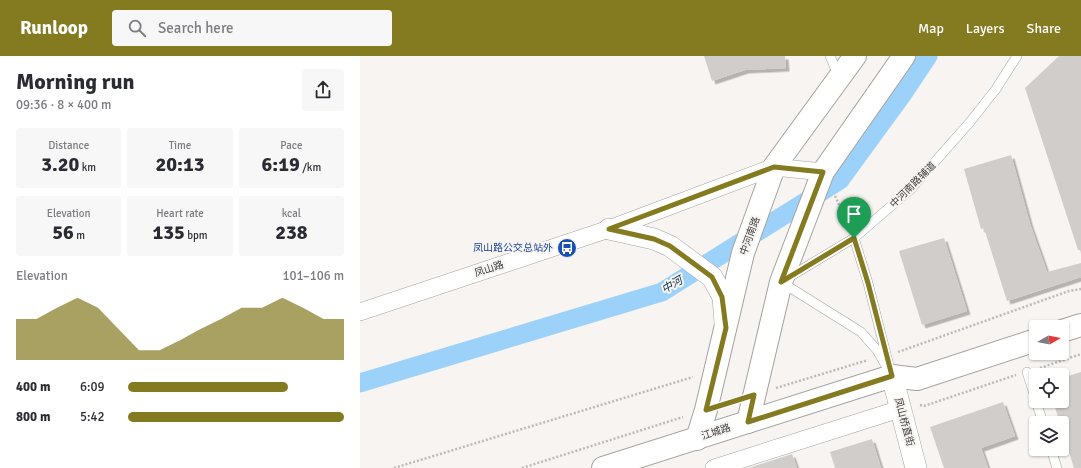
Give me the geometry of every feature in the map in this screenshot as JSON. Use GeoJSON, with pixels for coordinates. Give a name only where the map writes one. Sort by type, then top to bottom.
{"type":"FeatureCollection","features":[{"type":"Feature","properties":{"kind":"main road","name":"中河南路"},"geometry":{"type":"LineString","coordinates":[[697,439],[706,410],[743,253],[774,167],[855,56]]}},
{"type":"Feature","properties":{"kind":"main road"},"geometry":{"type":"LineString","coordinates":[[748,422],[781,282],[806,213],[821,177],[904,56]]}},
{"type":"Feature","properties":{"kind":"main road"},"geometry":{"type":"LineString","coordinates":[[1069,329],[1081,325]]}},
{"type":"Feature","properties":{"kind":"main road","name":"江城路"},"geometry":{"type":"LineString","coordinates":[[603,468],[892,376],[917,379],[1029,342]]}},
{"type":"Feature","properties":{"kind":"street","name":"凤山路"},"geometry":{"type":"LineString","coordinates":[[360,312],[609,229],[774,167],[821,177]]}},
{"type":"Feature","properties":{"kind":"street"},"geometry":{"type":"LineString","coordinates":[[609,229],[654,239],[686,257],[712,277],[722,297],[726,328]]}},
{"type":"Feature","properties":{"kind":"street","name":"凤山桥直街"},"geometry":{"type":"LineString","coordinates":[[892,376],[916,468]]}},
{"type":"Feature","properties":{"kind":"street"},"geometry":{"type":"LineString","coordinates":[[714,468],[899,405]]}},
{"type":"Feature","properties":{"kind":"lane"},"geometry":{"type":"LineString","coordinates":[[830,56],[839,78]]}},
{"type":"Feature","properties":{"kind":"lane","name":"中河南路辅道"},"geometry":{"type":"LineString","coordinates":[[781,282],[854,238],[911,189],[941,157],[996,89],[1017,56]]}},
{"type":"Feature","properties":{"kind":"lane"},"geometry":{"type":"LineString","coordinates":[[854,238],[868,283],[883,356],[892,376]]}},
{"type":"Feature","properties":{"kind":"lane"},"geometry":{"type":"LineString","coordinates":[[781,282],[860,332],[883,356]]}},
{"type":"Feature","properties":{"kind":"lane"},"geometry":{"type":"LineString","coordinates":[[1027,372],[1029,378]]}},
{"type":"Feature","properties":{"kind":"lane"},"geometry":{"type":"LineString","coordinates":[[1053,456],[1057,468]]}},
{"type":"Feature","properties":{"kind":"path"},"geometry":{"type":"LineString","coordinates":[[754,395],[883,356],[1069,291],[1081,289]]}},
{"type":"Feature","properties":{"kind":"path"},"geometry":{"type":"LineString","coordinates":[[899,405],[924,406],[1081,354]]}},
{"type":"Feature","properties":{"kind":"path"},"geometry":{"type":"LineString","coordinates":[[394,468],[715,371]]}},
{"type":"Feature","properties":{"kind":"path"},"geometry":{"type":"LineString","coordinates":[[522,468],[706,410]]}},
{"type":"Feature","properties":{"kind":"building"},"geometry":{"type":"Polygon","coordinates":[[[704,56],[785,56],[786,68],[745,70],[712,81],[704,56]]]}},
{"type":"Feature","properties":{"kind":"building"},"geometry":{"type":"Polygon","coordinates":[[[1059,56],[1081,56],[1081,250],[1078,250],[1025,88],[1059,56]]]}},
{"type":"Feature","properties":{"kind":"building"},"geometry":{"type":"Polygon","coordinates":[[[1011,155],[1030,224],[1047,272],[1081,263],[1081,277],[1007,301],[984,228],[981,229],[964,169],[1011,155]]]}},
{"type":"Feature","properties":{"kind":"building"},"geometry":{"type":"Polygon","coordinates":[[[944,238],[967,311],[922,325],[899,251],[944,238]]]}},
{"type":"Feature","properties":{"kind":"building"},"geometry":{"type":"Polygon","coordinates":[[[1081,372],[1081,468],[1074,468],[1069,452],[1069,416],[1058,416],[1055,408],[1069,408],[1069,376],[1081,372]]]}},
{"type":"Feature","properties":{"kind":"building"},"geometry":{"type":"Polygon","coordinates":[[[1003,402],[1015,436],[981,448],[988,468],[944,468],[930,427],[1003,402]]]}},
{"type":"Feature","properties":{"kind":"building"},"geometry":{"type":"Polygon","coordinates":[[[872,439],[881,468],[835,468],[830,452],[872,439]]]}},
{"type":"Feature","properties":{"kind":"building"},"geometry":{"type":"Polygon","coordinates":[[[792,454],[797,468],[748,468],[792,454]]]}},
{"type":"Feature","properties":{"kind":"waterway","name":"中河"},"geometry":{"type":"LineString","coordinates":[[360,383],[662,292],[840,180],[902,95],[928,56]]}},
{"type":"Feature","properties":{"kind":"place","name":"凤山路公交总站外"},"geometry":{"type":"Point","coordinates":[567,248]}},
{"type":"Feature","properties":{"kind":"route"},"geometry":{"type":"LineString","coordinates":[[774,167],[823,172],[806,213],[781,282],[854,238],[868,283],[892,376],[846,392],[748,422],[754,395],[706,410],[726,328],[722,297],[712,277],[670,246],[654,239],[609,229],[774,167]]}}]}
